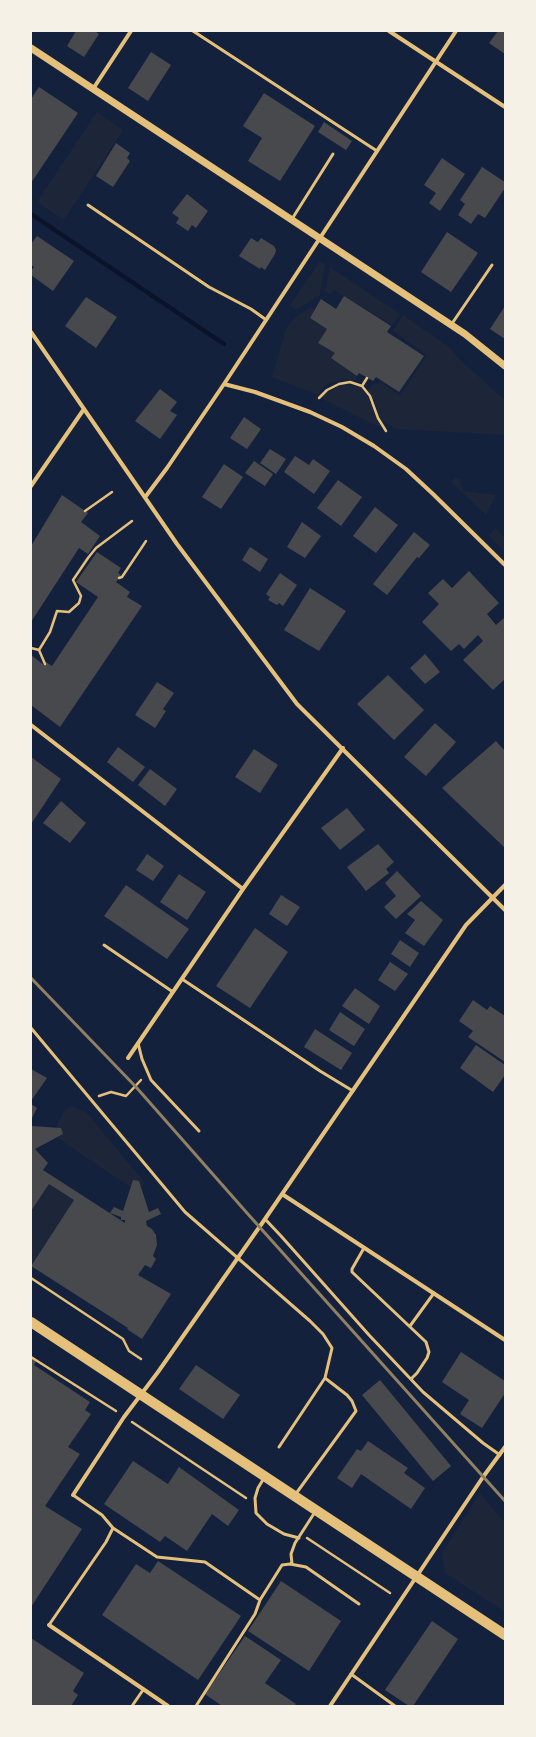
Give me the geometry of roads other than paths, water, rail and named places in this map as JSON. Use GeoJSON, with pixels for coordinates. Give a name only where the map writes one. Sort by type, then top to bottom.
{"type":"FeatureCollection","features":[{"type":"Feature","properties":{"kind":"main road"},"geometry":{"type":"LineString","coordinates":[[31,1322],[264,1478],[505,1635]]}},
{"type":"Feature","properties":{"kind":"street"},"geometry":{"type":"LineString","coordinates":[[93,89],[131,31]]}},
{"type":"Feature","properties":{"kind":"street"},"geometry":{"type":"LineString","coordinates":[[389,31],[505,107]]}},
{"type":"Feature","properties":{"kind":"street"},"geometry":{"type":"LineString","coordinates":[[146,496],[168,468],[224,384],[265,319],[378,151],[456,31]]}},
{"type":"Feature","properties":{"kind":"street"},"geometry":{"type":"LineString","coordinates":[[31,48],[451,325],[505,366]]}},
{"type":"Feature","properties":{"kind":"street"},"geometry":{"type":"LineString","coordinates":[[31,332],[146,496],[177,544],[297,704],[505,910]]}},
{"type":"Feature","properties":{"kind":"street"},"geometry":{"type":"LineString","coordinates":[[224,384],[261,394],[310,412],[342,427],[374,446],[406,469],[505,565]]}},
{"type":"Feature","properties":{"kind":"street"},"geometry":{"type":"LineString","coordinates":[[31,486],[84,409]]}},
{"type":"Feature","properties":{"kind":"street"},"geometry":{"type":"LineString","coordinates":[[31,725],[243,889]]}},
{"type":"Feature","properties":{"kind":"street"},"geometry":{"type":"LineString","coordinates":[[128,1058],[243,889],[343,748]]}},
{"type":"Feature","properties":{"kind":"street"},"geometry":{"type":"LineString","coordinates":[[72,1495],[140,1395],[158,1372],[265,1220],[466,925],[505,884]]}},
{"type":"Feature","properties":{"kind":"street"},"geometry":{"type":"LineString","coordinates":[[282,1194],[505,1340]]}},
{"type":"Feature","properties":{"kind":"street"},"geometry":{"type":"LineString","coordinates":[[330,1706],[417,1578],[483,1477],[505,1447]]}},
{"type":"Feature","properties":{"kind":"street"},"geometry":{"type":"LineString","coordinates":[[49,1625],[168,1706]]}},
{"type":"Feature","properties":{"kind":"lane"},"geometry":{"type":"LineString","coordinates":[[193,31],[378,151]]}},
{"type":"Feature","properties":{"kind":"lane"},"geometry":{"type":"LineString","coordinates":[[292,219],[333,154]]}},
{"type":"Feature","properties":{"kind":"lane"},"geometry":{"type":"LineString","coordinates":[[88,205],[209,287],[251,309],[265,319]]}},
{"type":"Feature","properties":{"kind":"lane"},"geometry":{"type":"LineString","coordinates":[[451,325],[492,265]]}},
{"type":"Feature","properties":{"kind":"lane"},"geometry":{"type":"LineString","coordinates":[[104,945],[173,992]]}},
{"type":"Feature","properties":{"kind":"lane"},"geometry":{"type":"LineString","coordinates":[[182,979],[320,1071],[353,1091]]}},
{"type":"Feature","properties":{"kind":"lane"},"geometry":{"type":"LineString","coordinates":[[31,1028],[185,1212],[322,1334],[332,1348],[325,1378],[279,1447]]}},
{"type":"Feature","properties":{"kind":"lane"},"geometry":{"type":"LineString","coordinates":[[138,1043],[142,1060],[151,1080],[199,1131]]}},
{"type":"Feature","properties":{"kind":"lane"},"geometry":{"type":"LineString","coordinates":[[265,1220],[411,1379],[477,1438],[500,1455]]}},
{"type":"Feature","properties":{"kind":"lane"},"geometry":{"type":"LineString","coordinates":[[364,1248],[352,1269],[352,1272],[426,1342],[429,1352],[417,1373],[411,1379]]}},
{"type":"Feature","properties":{"kind":"lane"},"geometry":{"type":"LineString","coordinates":[[410,1326],[434,1293]]}},
{"type":"Feature","properties":{"kind":"lane"},"geometry":{"type":"LineString","coordinates":[[294,1497],[356,1411],[352,1401],[347,1395],[325,1378]]}},
{"type":"Feature","properties":{"kind":"lane"},"geometry":{"type":"LineString","coordinates":[[264,1478],[258,1488],[255,1498],[256,1512],[266,1524],[284,1534],[299,1538]]}},
{"type":"Feature","properties":{"kind":"lane"},"geometry":{"type":"LineString","coordinates":[[72,1495],[102,1515],[113,1528],[157,1557],[205,1562],[260,1600]]}},
{"type":"Feature","properties":{"kind":"lane"},"geometry":{"type":"LineString","coordinates":[[292,1564],[291,1554],[316,1511]]}},
{"type":"Feature","properties":{"kind":"lane"},"geometry":{"type":"LineString","coordinates":[[49,1625],[106,1542],[113,1528]]}},
{"type":"Feature","properties":{"kind":"lane"},"geometry":{"type":"LineString","coordinates":[[196,1706],[255,1614],[260,1600],[282,1565],[292,1564],[306,1567],[360,1604]]}},
{"type":"Feature","properties":{"kind":"lane"},"geometry":{"type":"LineString","coordinates":[[351,1674],[395,1706]]}},
{"type":"Feature","properties":{"kind":"lane"},"geometry":{"type":"LineString","coordinates":[[132,1706],[143,1690]]}},
{"type":"Feature","properties":{"kind":"waterway"},"geometry":{"type":"LineString","coordinates":[[31,214],[224,344]]}},
{"type":"Feature","properties":{"kind":"railway"},"geometry":{"type":"LineString","coordinates":[[31,978],[136,1087],[505,1501]]}}]}
